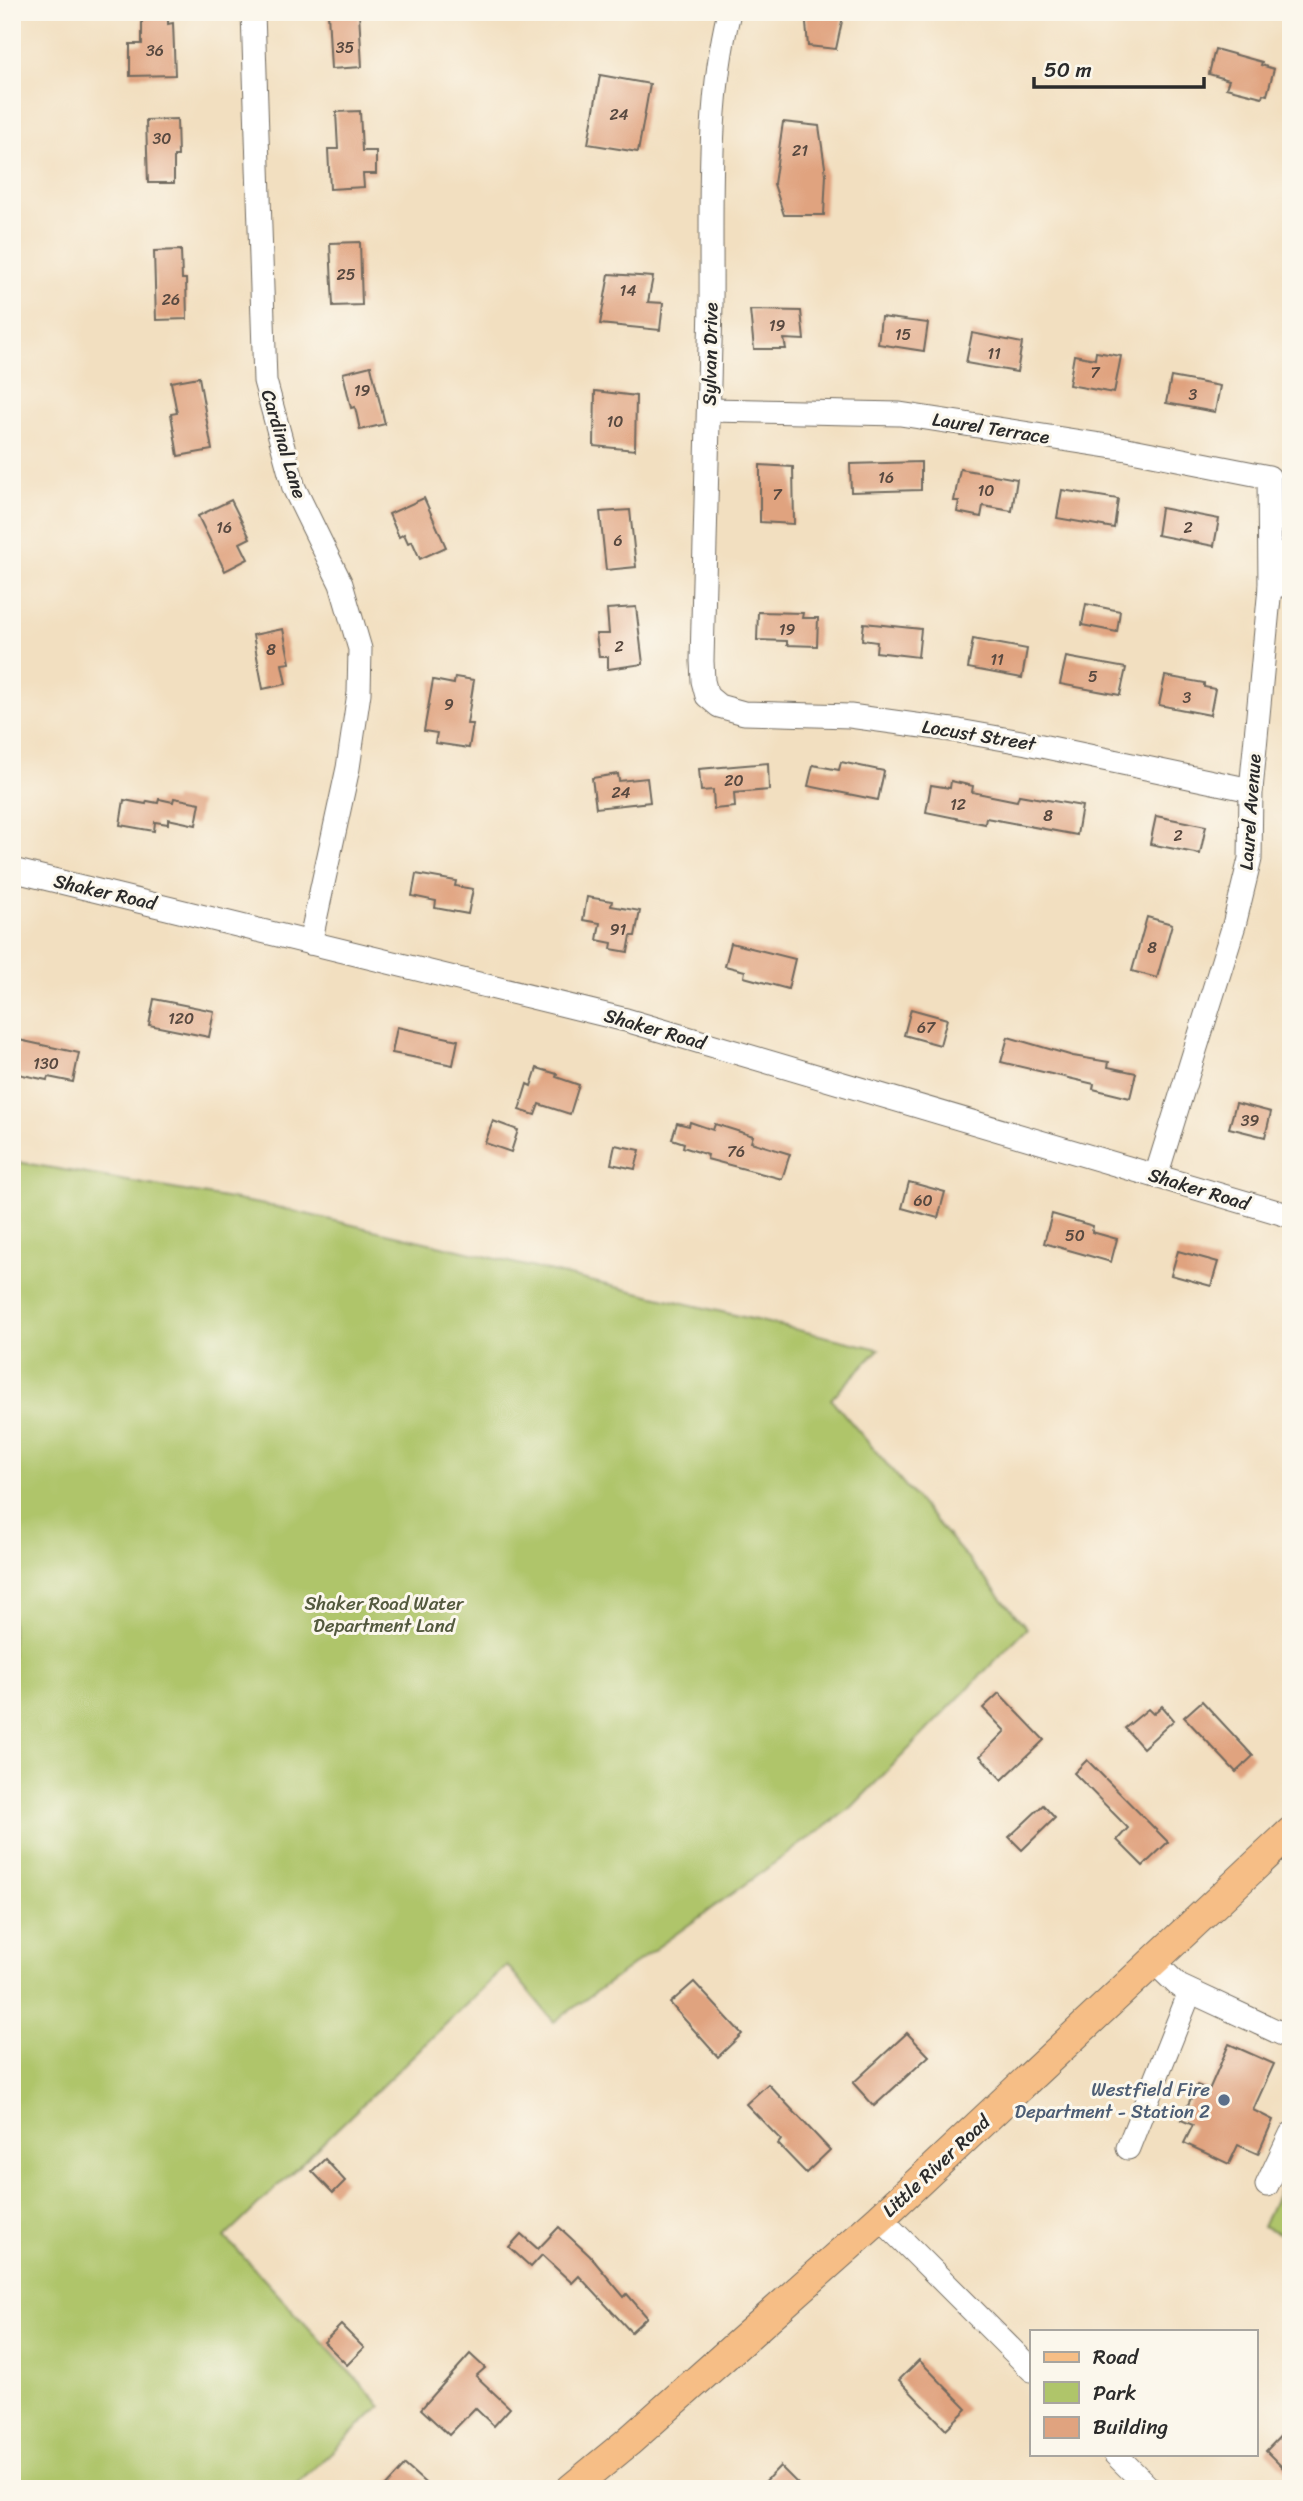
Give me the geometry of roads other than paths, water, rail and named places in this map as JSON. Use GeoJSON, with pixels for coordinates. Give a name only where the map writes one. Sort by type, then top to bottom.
{"type":"FeatureCollection","features":[{"type":"Feature","properties":{"kind":"main road","name":"Little River Road"},"geometry":{"type":"LineString","coordinates":[[571,2489],[628,2442],[880,2218],[1291,1832]]}},
{"type":"Feature","properties":{"kind":"street","name":"Cardinal Lane"},"geometry":{"type":"LineString","coordinates":[[253,12],[265,381],[294,488],[341,584],[360,649],[359,693],[348,768],[310,943]]}},
{"type":"Feature","properties":{"kind":"street","name":"Sylvan Drive"},"geometry":{"type":"LineString","coordinates":[[707,696],[702,661],[710,411],[713,125],[719,63],[729,12]]}},
{"type":"Feature","properties":{"kind":"street","name":"Laurel Terrace"},"geometry":{"type":"LineString","coordinates":[[710,411],[900,414],[1127,449],[1269,477]]}},
{"type":"Feature","properties":{"kind":"street","name":"Laurel Avenue"},"geometry":{"type":"LineString","coordinates":[[1156,1176],[1234,925],[1250,859],[1251,790],[1280,585],[1269,477]]}},
{"type":"Feature","properties":{"kind":"street","name":"Locust Street"},"geometry":{"type":"LineString","coordinates":[[707,696],[719,706],[744,713],[850,716],[959,731],[1251,790]]}},
{"type":"Feature","properties":{"kind":"street","name":"Shaker Road"},"geometry":{"type":"LineString","coordinates":[[12,870],[626,1020],[1291,1216]]}},
{"type":"Feature","properties":{"kind":"street"},"geometry":{"type":"LineString","coordinates":[[1154,1962],[1168,1977],[1190,1992],[1291,2038]]}},
{"type":"Feature","properties":{"kind":"street"},"geometry":{"type":"LineString","coordinates":[[1128,2148],[1190,1992]]}},
{"type":"Feature","properties":{"kind":"street"},"geometry":{"type":"LineString","coordinates":[[1268,2185],[1291,2134]]}},
{"type":"Feature","properties":{"kind":"street"},"geometry":{"type":"LineString","coordinates":[[880,2218],[1030,2368]]}},
{"type":"Feature","properties":{"kind":"street"},"geometry":{"type":"LineString","coordinates":[[1117,2456],[1150,2489]]}},
{"type":"Feature","properties":{"kind":"place","name":"Westfield Fire Department - Station 2"},"geometry":{"type":"Point","coordinates":[1224,2100]}},
{"type":"Feature","properties":{"kind":"park label","name":"Shaker Road Water Department Land"},"geometry":{"type":"Point","coordinates":[384,1614]}}]}
